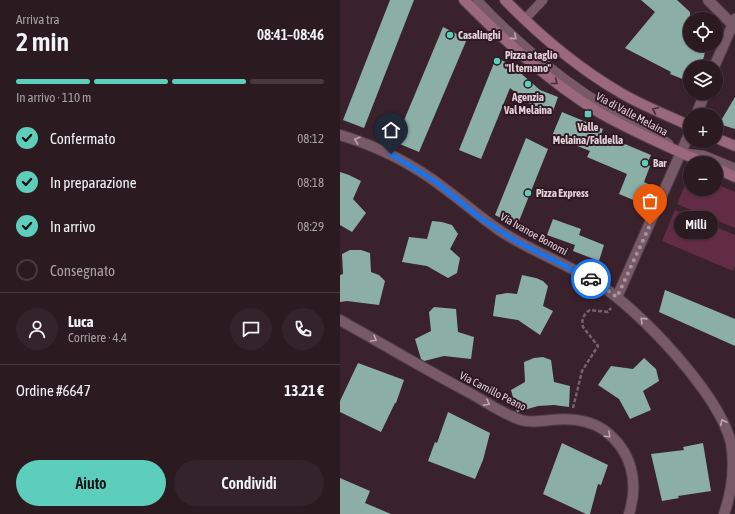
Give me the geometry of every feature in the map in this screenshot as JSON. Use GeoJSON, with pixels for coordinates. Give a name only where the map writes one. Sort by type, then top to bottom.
{"type":"FeatureCollection","features":[{"type":"Feature","properties":{"kind":"main road","name":"Via di Valle Melaina"},"geometry":{"type":"LineString","coordinates":[[464,0],[516,50],[574,96],[598,112],[626,127],[688,156]]}},
{"type":"Feature","properties":{"kind":"main road","name":"Via di Valle Melaina"},"geometry":{"type":"LineString","coordinates":[[505,0],[560,51],[599,79],[631,98],[683,123]]}},
{"type":"Feature","properties":{"kind":"main road"},"geometry":{"type":"LineString","coordinates":[[723,141],[735,146]]}},
{"type":"Feature","properties":{"kind":"main road"},"geometry":{"type":"LineString","coordinates":[[723,171],[735,177]]}},
{"type":"Feature","properties":{"kind":"street"},"geometry":{"type":"LineString","coordinates":[[708,0],[734,21],[717,60]]}},
{"type":"Feature","properties":{"kind":"street","name":"Via Ivanoe Bonomi"},"geometry":{"type":"LineString","coordinates":[[340,134],[379,148],[408,165],[444,188],[479,217],[500,231],[583,275],[617,297],[651,329],[685,366],[708,396],[722,420],[732,444],[734,474],[724,514]]}},
{"type":"Feature","properties":{"kind":"street"},"geometry":{"type":"LineString","coordinates":[[617,297],[683,148]]}},
{"type":"Feature","properties":{"kind":"street","name":"Via Camillo Peano"},"geometry":{"type":"LineString","coordinates":[[340,320],[446,380],[521,420],[532,422],[570,419],[585,421],[604,430],[620,447],[630,464],[634,486],[632,505],[629,514]]}},
{"type":"Feature","properties":{"kind":"lane","name":"Via di Valle Melaina"},"geometry":{"type":"LineString","coordinates":[[477,0],[506,30],[559,74],[609,109],[657,135],[681,153],[703,155],[735,168]]}},
{"type":"Feature","properties":{"kind":"lane"},"geometry":{"type":"LineString","coordinates":[[524,19],[543,0]]}},
{"type":"Feature","properties":{"kind":"path"},"geometry":{"type":"LineString","coordinates":[[570,419],[582,371],[598,346],[583,327],[583,318],[590,310],[608,312],[617,297]]}},
{"type":"Feature","properties":{"kind":"shaded area"},"geometry":{"type":"Polygon","coordinates":[[[723,187],[735,192],[735,228],[677,204],[683,190],[683,196],[723,196],[723,187]]]}},
{"type":"Feature","properties":{"kind":"shaded area"},"geometry":{"type":"Polygon","coordinates":[[[675,210],[735,235],[735,266],[733,271],[662,241],[675,210]]]}},
{"type":"Feature","properties":{"kind":"building"},"geometry":{"type":"Polygon","coordinates":[[[390,0],[414,0],[364,128],[343,120],[390,0]]]}},
{"type":"Feature","properties":{"kind":"building"},"geometry":{"type":"Polygon","coordinates":[[[641,0],[677,0],[690,12],[683,12],[683,52],[705,52],[703,60],[683,60],[683,79],[670,74],[671,72],[625,48],[655,12],[641,0]]]}},
{"type":"Feature","properties":{"kind":"building"},"geometry":{"type":"Polygon","coordinates":[[[443,27],[467,39],[419,152],[395,142],[443,27]]]}},
{"type":"Feature","properties":{"kind":"building"},"geometry":{"type":"Polygon","coordinates":[[[496,58],[518,67],[517,70],[540,90],[558,97],[552,114],[534,107],[510,88],[481,159],[459,150],[496,58]]]}},
{"type":"Feature","properties":{"kind":"building"},"geometry":{"type":"Polygon","coordinates":[[[735,97],[735,129],[723,125],[723,117],[735,97]]]}},
{"type":"Feature","properties":{"kind":"building"},"geometry":{"type":"Polygon","coordinates":[[[562,112],[603,129],[601,134],[651,155],[647,164],[650,166],[644,182],[650,185],[643,204],[619,194],[627,174],[587,157],[590,151],[552,136],[562,112]]]}},
{"type":"Feature","properties":{"kind":"building"},"geometry":{"type":"Polygon","coordinates":[[[526,138],[548,149],[517,226],[495,215],[526,138]]]}},
{"type":"Feature","properties":{"kind":"building"},"geometry":{"type":"Polygon","coordinates":[[[340,172],[361,181],[353,199],[366,213],[352,232],[340,225],[340,172]]]}},
{"type":"Feature","properties":{"kind":"building"},"geometry":{"type":"Polygon","coordinates":[[[553,219],[581,229],[579,235],[604,245],[599,261],[573,251],[575,245],[547,235],[553,219]]]}},
{"type":"Feature","properties":{"kind":"building"},"geometry":{"type":"Polygon","coordinates":[[[432,221],[452,225],[458,234],[450,249],[460,258],[457,273],[448,278],[427,266],[402,262],[409,237],[427,239],[432,221]]]}},
{"type":"Feature","properties":{"kind":"building"},"geometry":{"type":"Polygon","coordinates":[[[350,250],[361,250],[370,253],[371,272],[379,275],[385,281],[379,305],[347,301],[340,302],[340,275],[343,274],[342,254],[350,250]]]}},
{"type":"Feature","properties":{"kind":"building"},"geometry":{"type":"Polygon","coordinates":[[[522,275],[536,278],[543,281],[548,286],[543,306],[553,311],[540,335],[518,320],[493,316],[496,295],[507,293],[517,294],[522,275]]]}},
{"type":"Feature","properties":{"kind":"building"},"geometry":{"type":"Polygon","coordinates":[[[665,290],[735,319],[735,346],[659,312],[665,290]]]}},
{"type":"Feature","properties":{"kind":"building"},"geometry":{"type":"Polygon","coordinates":[[[434,307],[456,309],[458,332],[474,337],[471,359],[444,356],[424,361],[421,359],[415,339],[431,331],[429,312],[434,307]]]}},
{"type":"Feature","properties":{"kind":"building"},"geometry":{"type":"Polygon","coordinates":[[[543,357],[551,360],[554,382],[570,386],[569,407],[554,405],[538,406],[517,412],[511,390],[525,382],[524,362],[534,358],[543,357]]]}},
{"type":"Feature","properties":{"kind":"building"},"geometry":{"type":"Polygon","coordinates":[[[644,358],[656,369],[659,381],[643,391],[651,410],[630,419],[619,399],[598,385],[611,366],[633,369],[644,358]]]}},
{"type":"Feature","properties":{"kind":"building"},"geometry":{"type":"Polygon","coordinates":[[[358,363],[404,380],[396,403],[381,432],[340,412],[340,401],[358,363]]]}},
{"type":"Feature","properties":{"kind":"building"},"geometry":{"type":"Polygon","coordinates":[[[448,412],[490,433],[483,460],[475,479],[428,461],[435,442],[437,443],[448,412]]]}},
{"type":"Feature","properties":{"kind":"building"},"geometry":{"type":"Polygon","coordinates":[[[562,443],[608,465],[601,485],[598,484],[590,514],[586,514],[543,494],[562,443]]]}},
{"type":"Feature","properties":{"kind":"building"},"geometry":{"type":"Polygon","coordinates":[[[703,443],[711,491],[678,496],[679,498],[662,501],[651,454],[684,450],[683,447],[703,443]]]}},
{"type":"Feature","properties":{"kind":"building"},"geometry":{"type":"Polygon","coordinates":[[[340,478],[370,491],[365,503],[391,514],[340,514],[340,478]]]}},
{"type":"Feature","properties":{"kind":"way so far"},"geometry":{"type":"LineString","coordinates":[[591,279],[617,297],[650,225]]}},
{"type":"Feature","properties":{"kind":"place","name":"Casalinghi"},"geometry":{"type":"Point","coordinates":[450,35]}},
{"type":"Feature","properties":{"kind":"place","name":"Pizza a taglio \"Il ternano\""},"geometry":{"type":"Point","coordinates":[497,61]}},
{"type":"Feature","properties":{"kind":"place","name":"Agenzia Val Melaina"},"geometry":{"type":"Point","coordinates":[528,84]}},
{"type":"Feature","properties":{"kind":"place","name":"Valle Melaina/Faldella"},"geometry":{"type":"Point","coordinates":[588,114]}},
{"type":"Feature","properties":{"kind":"place","name":"Bar"},"geometry":{"type":"Point","coordinates":[645,163]}},
{"type":"Feature","properties":{"kind":"place","name":"Pizza Express"},"geometry":{"type":"Point","coordinates":[528,193]}},
{"type":"Feature","properties":{"kind":"place","name":"Milli"},"geometry":{"type":"Point","coordinates":[650,225]}},
{"type":"Feature","properties":{"kind":"route"},"geometry":{"type":"LineString","coordinates":[[391,154],[436,182],[479,217],[514,240],[591,279]]}}]}
